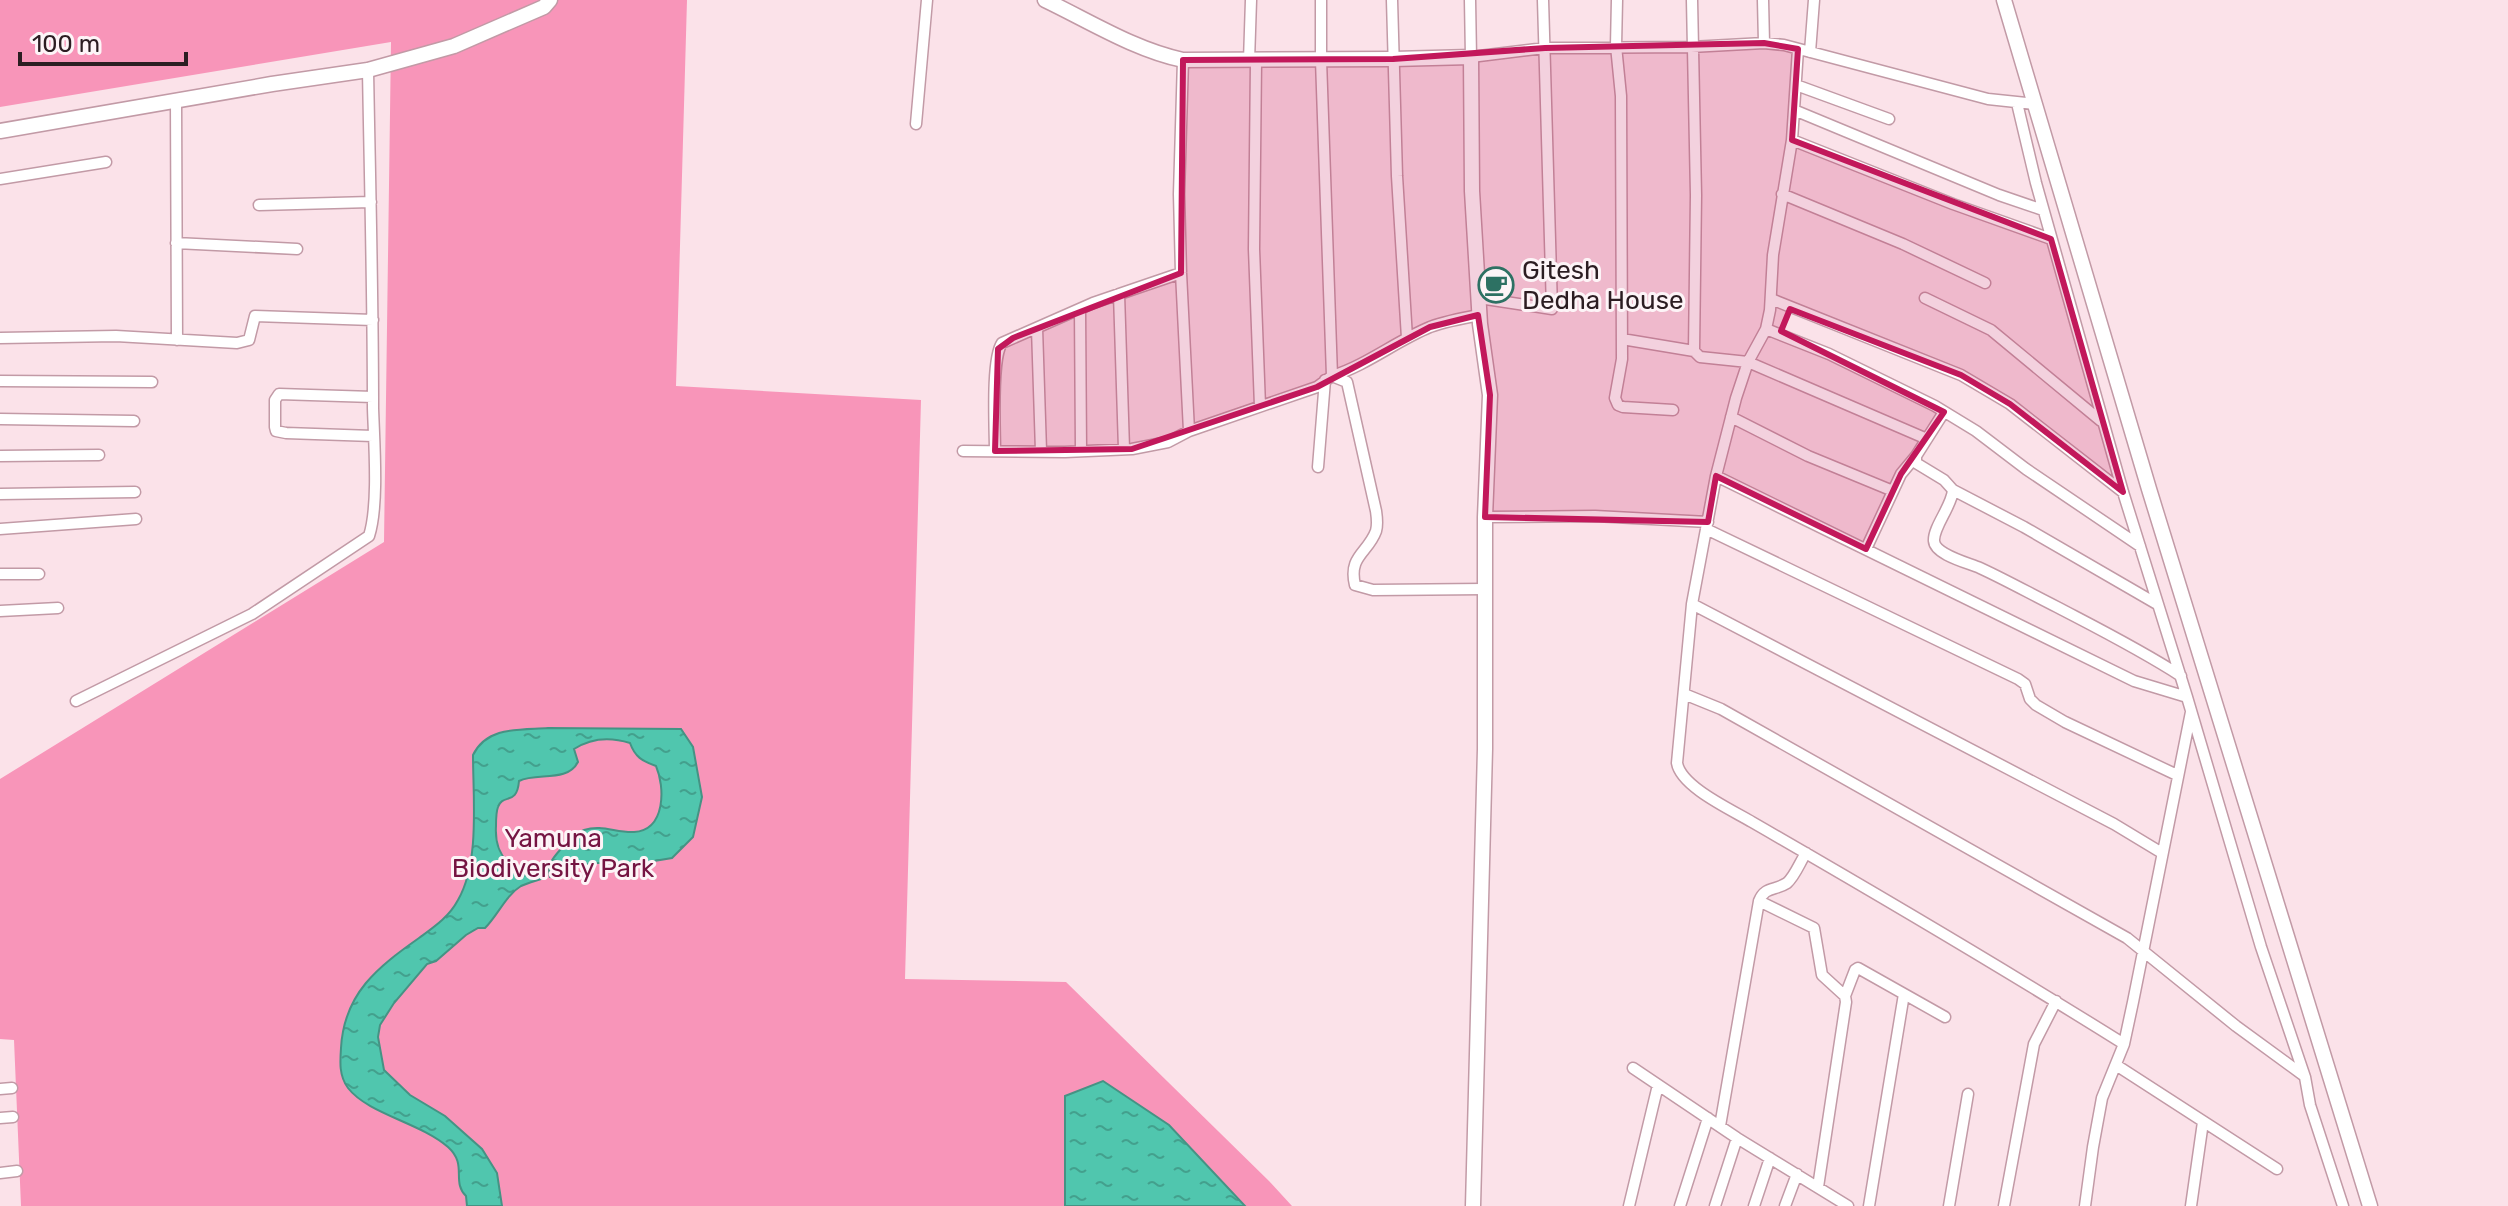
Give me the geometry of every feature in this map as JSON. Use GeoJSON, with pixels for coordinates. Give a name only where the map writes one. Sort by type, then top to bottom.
{"type":"FeatureCollection","features":[{"type":"Feature","properties":{"kind":"street"},"geometry":{"type":"LineString","coordinates":[[0,131],[368,70],[454,46],[544,7],[550,0]]}},
{"type":"Feature","properties":{"kind":"street"},"geometry":{"type":"LineString","coordinates":[[916,124],[927,0]]}},
{"type":"Feature","properties":{"kind":"street"},"geometry":{"type":"LineString","coordinates":[[1045,0],[1162,56],[1183,60],[1471,57],[1545,48],[1764,43],[1784,45],[1988,99],[2035,104]]}},
{"type":"Feature","properties":{"kind":"street"},"geometry":{"type":"LineString","coordinates":[[1251,0],[1254,249],[1260,406]]}},
{"type":"Feature","properties":{"kind":"street"},"geometry":{"type":"LineString","coordinates":[[1318,467],[1328,378],[1321,0]]}},
{"type":"Feature","properties":{"kind":"street"},"geometry":{"type":"LineString","coordinates":[[1392,0],[1397,176],[1407,338]]}},
{"type":"Feature","properties":{"kind":"street"},"geometry":{"type":"LineString","coordinates":[[1470,0],[1472,191],[1480,315],[1490,395],[1485,517],[1485,749],[1473,1206]]}},
{"type":"Feature","properties":{"kind":"street"},"geometry":{"type":"LineString","coordinates":[[1479,298],[1552,309],[1543,0]]}},
{"type":"Feature","properties":{"kind":"street"},"geometry":{"type":"LineString","coordinates":[[1617,0],[1616,46],[1621,96],[1622,359],[1615,398],[1618,405],[1673,410]]}},
{"type":"Feature","properties":{"kind":"street"},"geometry":{"type":"LineString","coordinates":[[1692,0],[1696,195],[1694,351]]}},
{"type":"Feature","properties":{"kind":"street"},"geometry":{"type":"LineString","coordinates":[[1763,0],[1764,43]]}},
{"type":"Feature","properties":{"kind":"street"},"geometry":{"type":"LineString","coordinates":[[1810,52],[1814,0]]}},
{"type":"Feature","properties":{"kind":"street"},"geometry":{"type":"LineString","coordinates":[[2004,0],[2154,504],[2370,1206]]}},
{"type":"Feature","properties":{"kind":"street"},"geometry":{"type":"LineString","coordinates":[[1798,49],[1792,140],[1773,255],[1771,299],[1766,329],[1748,362],[1716,476],[1692,604],[1678,771],[1684,779],[1734,812],[1964,945],[2124,1044]]}},
{"type":"Feature","properties":{"kind":"street"},"geometry":{"type":"LineString","coordinates":[[1183,60],[1179,194],[1189,431]]}},
{"type":"Feature","properties":{"kind":"street"},"geometry":{"type":"LineString","coordinates":[[76,701],[252,614],[369,536],[372,521],[373,320],[368,70]]}},
{"type":"Feature","properties":{"kind":"street"},"geometry":{"type":"LineString","coordinates":[[1796,85],[1889,119]]}},
{"type":"Feature","properties":{"kind":"street"},"geometry":{"type":"LineString","coordinates":[[176,100],[177,340]]}},
{"type":"Feature","properties":{"kind":"street"},"geometry":{"type":"LineString","coordinates":[[2017,103],[2043,210],[2123,492],[2181,676],[2232,854],[2305,1077],[2310,1105],[2343,1206]]}},
{"type":"Feature","properties":{"kind":"street"},"geometry":{"type":"LineString","coordinates":[[1794,110],[1999,195],[2043,210]]}},
{"type":"Feature","properties":{"kind":"street"},"geometry":{"type":"LineString","coordinates":[[1792,140],[2051,239]]}},
{"type":"Feature","properties":{"kind":"street"},"geometry":{"type":"LineString","coordinates":[[0,179],[106,162]]}},
{"type":"Feature","properties":{"kind":"street"},"geometry":{"type":"LineString","coordinates":[[1782,194],[1903,244],[1985,283]]}},
{"type":"Feature","properties":{"kind":"street"},"geometry":{"type":"LineString","coordinates":[[259,205],[371,202]]}},
{"type":"Feature","properties":{"kind":"street"},"geometry":{"type":"LineString","coordinates":[[176,243],[297,249]]}},
{"type":"Feature","properties":{"kind":"street"},"geometry":{"type":"LineString","coordinates":[[995,451],[996,366],[1002,343],[1080,309],[1181,273]]}},
{"type":"Feature","properties":{"kind":"street"},"geometry":{"type":"LineString","coordinates":[[1119,294],[1124,449]]}},
{"type":"Feature","properties":{"kind":"street"},"geometry":{"type":"LineString","coordinates":[[1925,298],[1991,330],[2103,422]]}},
{"type":"Feature","properties":{"kind":"street"},"geometry":{"type":"LineString","coordinates":[[1771,299],[1961,375],[2010,404],[2123,492]]}},
{"type":"Feature","properties":{"kind":"street"},"geometry":{"type":"LineString","coordinates":[[1080,309],[1081,451]]}},
{"type":"Feature","properties":{"kind":"street"},"geometry":{"type":"LineString","coordinates":[[963,451],[1081,451],[1124,449],[1168,442],[1189,431],[1317,387],[1328,378],[1351,370],[1430,327],[1480,315]]}},
{"type":"Feature","properties":{"kind":"street"},"geometry":{"type":"LineString","coordinates":[[0,338],[116,336],[246,342],[252,334],[253,318],[259,316],[373,320]]}},
{"type":"Feature","properties":{"kind":"street"},"geometry":{"type":"LineString","coordinates":[[1037,328],[1041,451]]}},
{"type":"Feature","properties":{"kind":"street"},"geometry":{"type":"LineString","coordinates":[[1766,329],[1829,354],[1944,412],[2140,546]]}},
{"type":"Feature","properties":{"kind":"street"},"geometry":{"type":"LineString","coordinates":[[1622,339],[1694,351],[1700,357],[1748,362],[1927,439]]}},
{"type":"Feature","properties":{"kind":"street"},"geometry":{"type":"LineString","coordinates":[[1328,378],[1347,382],[1376,511],[1375,535],[1356,559],[1355,585],[1373,590],[1485,589]]}},
{"type":"Feature","properties":{"kind":"street"},"geometry":{"type":"LineString","coordinates":[[0,381],[152,382]]}},
{"type":"Feature","properties":{"kind":"street"},"geometry":{"type":"LineString","coordinates":[[373,397],[279,394],[275,400],[276,431],[373,436]]}},
{"type":"Feature","properties":{"kind":"street"},"geometry":{"type":"LineString","coordinates":[[1866,549],[1901,474],[1944,412]]}},
{"type":"Feature","properties":{"kind":"street"},"geometry":{"type":"LineString","coordinates":[[1731,417],[1808,456],[1893,491]]}},
{"type":"Feature","properties":{"kind":"street"},"geometry":{"type":"LineString","coordinates":[[0,419],[134,421]]}},
{"type":"Feature","properties":{"kind":"street"},"geometry":{"type":"LineString","coordinates":[[0,456],[99,455]]}},
{"type":"Feature","properties":{"kind":"street"},"geometry":{"type":"LineString","coordinates":[[1916,456],[1916,463],[1953,490],[2157,604]]}},
{"type":"Feature","properties":{"kind":"street"},"geometry":{"type":"LineString","coordinates":[[1716,476],[2134,681],[2187,697]]}},
{"type":"Feature","properties":{"kind":"street"},"geometry":{"type":"LineString","coordinates":[[1953,490],[1953,498],[1934,541],[1943,554],[1981,568],[2116,637],[2181,676]]}},
{"type":"Feature","properties":{"kind":"street"},"geometry":{"type":"LineString","coordinates":[[0,494],[135,492]]}},
{"type":"Feature","properties":{"kind":"street"},"geometry":{"type":"LineString","coordinates":[[1485,517],[1595,516],[1707,526],[2018,679],[2025,684],[2030,699],[2036,705],[2177,775]]}},
{"type":"Feature","properties":{"kind":"street"},"geometry":{"type":"LineString","coordinates":[[0,529],[136,519]]}},
{"type":"Feature","properties":{"kind":"street"},"geometry":{"type":"LineString","coordinates":[[0,574],[39,574]]}},
{"type":"Feature","properties":{"kind":"street"},"geometry":{"type":"LineString","coordinates":[[1692,604],[2114,824],[2162,853]]}},
{"type":"Feature","properties":{"kind":"street"},"geometry":{"type":"LineString","coordinates":[[0,611],[58,608]]}},
{"type":"Feature","properties":{"kind":"street"},"geometry":{"type":"LineString","coordinates":[[1684,694],[1721,709],[2127,938],[2305,1077]]}},
{"type":"Feature","properties":{"kind":"street"},"geometry":{"type":"LineString","coordinates":[[2085,1206],[2102,1098],[2124,1044],[2191,710]]}},
{"type":"Feature","properties":{"kind":"street"},"geometry":{"type":"LineString","coordinates":[[1720,1126],[1759,901],[1767,889],[1786,883],[1806,853]]}},
{"type":"Feature","properties":{"kind":"street"},"geometry":{"type":"LineString","coordinates":[[1759,901],[1814,928],[1822,975],[1845,996]]}},
{"type":"Feature","properties":{"kind":"street"},"geometry":{"type":"LineString","coordinates":[[1818,1187],[1845,996],[1855,970],[1858,968],[1945,1017]]}},
{"type":"Feature","properties":{"kind":"street"},"geometry":{"type":"LineString","coordinates":[[1869,1206],[1904,994]]}},
{"type":"Feature","properties":{"kind":"street"},"geometry":{"type":"LineString","coordinates":[[2004,1206],[2034,1044],[2056,1001]]}},
{"type":"Feature","properties":{"kind":"street"},"geometry":{"type":"LineString","coordinates":[[2116,1065],[2277,1169]]}},
{"type":"Feature","properties":{"kind":"street"},"geometry":{"type":"LineString","coordinates":[[1633,1068],[1737,1138],[1818,1187],[1835,1202],[1848,1206]]}},
{"type":"Feature","properties":{"kind":"street"},"geometry":{"type":"LineString","coordinates":[[1629,1206],[1658,1085]]}},
{"type":"Feature","properties":{"kind":"street"},"geometry":{"type":"LineString","coordinates":[[0,1089],[12,1088]]}},
{"type":"Feature","properties":{"kind":"street"},"geometry":{"type":"LineString","coordinates":[[1949,1206],[1968,1094]]}},
{"type":"Feature","properties":{"kind":"street"},"geometry":{"type":"LineString","coordinates":[[0,1118],[13,1117]]}},
{"type":"Feature","properties":{"kind":"street"},"geometry":{"type":"LineString","coordinates":[[1680,1206],[1708,1118]]}},
{"type":"Feature","properties":{"kind":"street"},"geometry":{"type":"LineString","coordinates":[[2191,1206],[2203,1122]]}},
{"type":"Feature","properties":{"kind":"street"},"geometry":{"type":"LineString","coordinates":[[1715,1206],[1737,1138]]}},
{"type":"Feature","properties":{"kind":"street"},"geometry":{"type":"LineString","coordinates":[[1754,1206],[1770,1158]]}},
{"type":"Feature","properties":{"kind":"street"},"geometry":{"type":"LineString","coordinates":[[0,1173],[17,1171]]}},
{"type":"Feature","properties":{"kind":"street"},"geometry":{"type":"LineString","coordinates":[[1785,1206],[1797,1174]]}},
{"type":"Feature","properties":{"kind":"highlighted area"},"geometry":{"type":"Polygon","coordinates":[[[1764,43],[1798,49],[1792,140],[2051,239],[2123,492],[2010,404],[1961,375],[1790,309],[1781,331],[1944,412],[1901,474],[1866,549],[1716,476],[1708,522],[1485,517],[1490,395],[1478,315],[1430,327],[1317,387],[1132,449],[995,451],[998,349],[1013,338],[1181,273],[1183,60],[1393,59],[1545,48],[1764,43]]]}},
{"type":"Feature","properties":{"kind":"green space","name":"Yamuna Biodiversity Park"},"geometry":{"type":"Polygon","coordinates":[[[0,0],[687,0],[676,386],[921,400],[905,979],[1066,982],[1292,1206],[21,1206],[14,1040],[0,1039],[0,779],[384,542],[391,42],[0,107],[0,0]]]}},
{"type":"Feature","properties":{"kind":"water"},"geometry":{"type":"Polygon","coordinates":[[[548,728],[681,729],[693,747],[702,797],[693,837],[672,858],[571,867],[557,877],[550,877],[551,862],[565,844],[581,831],[597,828],[634,832],[652,824],[661,796],[656,766],[640,758],[630,743],[608,739],[594,741],[574,749],[578,762],[567,773],[519,781],[516,794],[500,803],[496,814],[498,847],[513,866],[541,874],[541,879],[516,890],[485,928],[478,928],[466,935],[436,961],[427,964],[394,1003],[380,1025],[378,1037],[384,1070],[410,1095],[445,1116],[482,1149],[497,1173],[502,1206],[467,1206],[460,1185],[459,1166],[448,1147],[424,1131],[368,1105],[348,1088],[341,1069],[344,1029],[356,997],[366,983],[390,960],[441,921],[458,900],[470,867],[474,810],[473,755],[479,746],[505,731],[548,728]]]}},
{"type":"Feature","properties":{"kind":"water"},"geometry":{"type":"Polygon","coordinates":[[[1103,1081],[1169,1125],[1245,1206],[1065,1206],[1065,1096],[1103,1081]]]}},
{"type":"Feature","properties":{"kind":"place","name":"Gitesh Dedha House"},"geometry":{"type":"Point","coordinates":[1496,285]}}]}
